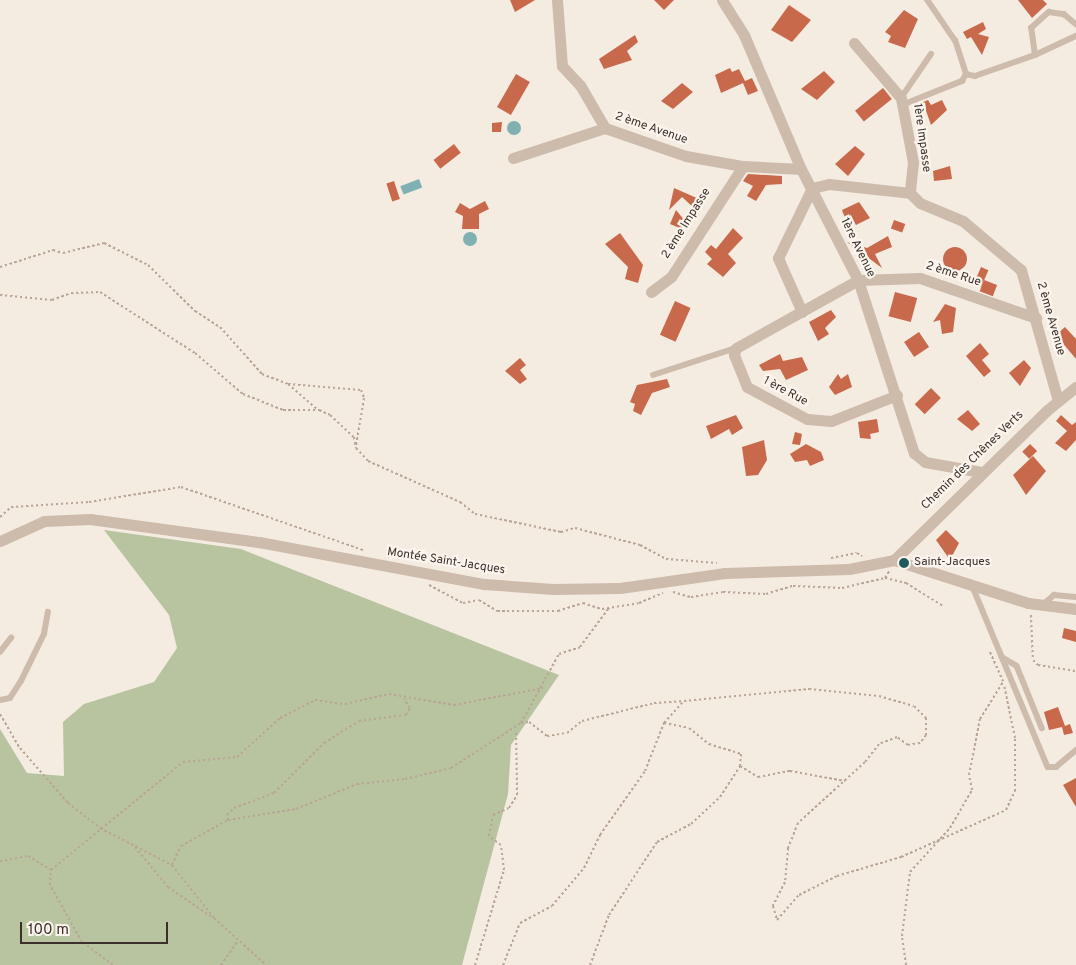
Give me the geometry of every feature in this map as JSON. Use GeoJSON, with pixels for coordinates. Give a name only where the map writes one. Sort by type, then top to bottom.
{"type":"FeatureCollection","features":[{"type":"Feature","properties":{"kind":"street","name":"2 ème Avenue"},"geometry":{"type":"LineString","coordinates":[[557,0],[562,66],[580,85],[605,128],[686,156],[742,166],[801,169]]}},
{"type":"Feature","properties":{"kind":"street","name":"1ère Avenue"},"geometry":{"type":"LineString","coordinates":[[722,0],[744,34],[801,169],[858,280],[898,395],[914,453],[925,462],[981,472]]}},
{"type":"Feature","properties":{"kind":"street","name":"1ère Impasse"},"geometry":{"type":"LineString","coordinates":[[854,43],[902,102],[912,162],[910,193]]}},
{"type":"Feature","properties":{"kind":"street"},"geometry":{"type":"LineString","coordinates":[[513,158],[605,128]]}},
{"type":"Feature","properties":{"kind":"street","name":"2 ème Impasse"},"geometry":{"type":"LineString","coordinates":[[650,292],[671,277],[742,166]]}},
{"type":"Feature","properties":{"kind":"street","name":"2 ème Avenue"},"geometry":{"type":"LineString","coordinates":[[812,188],[829,184],[910,193],[920,203],[963,221],[1008,255],[1021,270],[1058,401]]}},
{"type":"Feature","properties":{"kind":"street"},"geometry":{"type":"LineString","coordinates":[[802,312],[778,258],[812,188]]}},
{"type":"Feature","properties":{"kind":"street","name":"2 ème Rue"},"geometry":{"type":"LineString","coordinates":[[858,280],[920,278],[1036,318]]}},
{"type":"Feature","properties":{"kind":"street"},"geometry":{"type":"LineString","coordinates":[[736,348],[858,280]]}},
{"type":"Feature","properties":{"kind":"street","name":"1 ère Rue"},"geometry":{"type":"LineString","coordinates":[[736,348],[747,387],[807,419],[831,421],[898,395]]}},
{"type":"Feature","properties":{"kind":"street","name":"Chemin des Chênes Verts"},"geometry":{"type":"LineString","coordinates":[[894,560],[981,472],[1058,401],[1076,387]]}},
{"type":"Feature","properties":{"kind":"street","name":"Montée Saint-Jacques"},"geometry":{"type":"LineString","coordinates":[[0,541],[44,521],[90,519],[259,542],[419,574],[484,584],[586,589],[725,573],[871,564],[894,560]]}},
{"type":"Feature","properties":{"kind":"street"},"geometry":{"type":"LineString","coordinates":[[894,560],[1028,603],[1076,609]]}},
{"type":"Feature","properties":{"kind":"lane"},"geometry":{"type":"LineString","coordinates":[[902,102],[962,81],[966,74],[955,42],[927,0]]}},
{"type":"Feature","properties":{"kind":"lane"},"geometry":{"type":"LineString","coordinates":[[1035,56],[1031,28],[1049,12],[1064,14],[1076,24]]}},
{"type":"Feature","properties":{"kind":"lane"},"geometry":{"type":"LineString","coordinates":[[966,74],[975,76],[1035,56],[1076,36]]}},
{"type":"Feature","properties":{"kind":"lane"},"geometry":{"type":"LineString","coordinates":[[902,102],[931,54]]}},
{"type":"Feature","properties":{"kind":"lane"},"geometry":{"type":"LineString","coordinates":[[653,375],[736,348]]}},
{"type":"Feature","properties":{"kind":"lane"},"geometry":{"type":"LineString","coordinates":[[972,585],[1048,767],[1056,767],[1076,750]]}},
{"type":"Feature","properties":{"kind":"lane"},"geometry":{"type":"LineString","coordinates":[[1041,606],[1054,595],[1076,597]]}},
{"type":"Feature","properties":{"kind":"lane"},"geometry":{"type":"LineString","coordinates":[[0,700],[10,698],[21,681],[44,634],[48,612]]}},
{"type":"Feature","properties":{"kind":"lane"},"geometry":{"type":"LineString","coordinates":[[0,652],[11,638]]}},
{"type":"Feature","properties":{"kind":"lane"},"geometry":{"type":"LineString","coordinates":[[1002,657],[1017,666],[1042,728]]}},
{"type":"Feature","properties":{"kind":"path"},"geometry":{"type":"LineString","coordinates":[[0,267],[53,250],[63,253],[104,243],[148,265],[196,311],[220,327],[262,374],[288,384],[362,390],[363,413],[356,448]]}},
{"type":"Feature","properties":{"kind":"path"},"geometry":{"type":"LineString","coordinates":[[0,295],[52,300],[71,293],[100,292],[195,352],[243,394],[283,410],[318,410]]}},
{"type":"Feature","properties":{"kind":"path"},"geometry":{"type":"LineString","coordinates":[[288,384],[354,437],[356,448],[376,466],[460,502],[475,514],[561,532],[576,528],[596,537],[640,545],[666,559],[721,564]]}},
{"type":"Feature","properties":{"kind":"path"},"geometry":{"type":"LineString","coordinates":[[0,517],[10,507],[89,502],[181,487],[368,552]]}},
{"type":"Feature","properties":{"kind":"path"},"geometry":{"type":"LineString","coordinates":[[824,560],[857,553],[871,564]]}},
{"type":"Feature","properties":{"kind":"path"},"geometry":{"type":"LineString","coordinates":[[885,578],[894,560]]}},
{"type":"Feature","properties":{"kind":"path"},"geometry":{"type":"LineString","coordinates":[[419,574],[443,594],[463,603],[479,600],[497,611],[558,611],[583,603],[611,606],[639,603],[665,593],[691,597],[723,592],[766,594],[792,586],[858,587],[885,578],[906,583],[943,606]]}},
{"type":"Feature","properties":{"kind":"path"},"geometry":{"type":"LineString","coordinates":[[1028,603],[1033,660],[1038,665],[1076,671]]}},
{"type":"Feature","properties":{"kind":"path"},"geometry":{"type":"LineString","coordinates":[[172,865],[181,846],[228,820],[296,808],[358,784],[405,779],[451,768],[516,730],[543,688],[559,654],[580,647],[588,630],[611,606]]}},
{"type":"Feature","properties":{"kind":"path"},"geometry":{"type":"LineString","coordinates":[[521,723],[529,722],[547,736],[567,732],[582,721],[610,717],[654,702],[684,701],[808,689],[879,696],[921,712],[927,728],[920,743],[908,745],[897,737],[878,744],[845,780],[798,823],[788,848],[785,882],[773,906],[777,920],[799,895],[837,876],[901,857],[942,838],[966,831],[1013,801],[1015,738],[1003,682],[990,652]]}},
{"type":"Feature","properties":{"kind":"path"},"geometry":{"type":"LineString","coordinates":[[906,965],[902,936],[910,872],[942,838],[972,790],[970,775],[980,719],[1003,682]]}},
{"type":"Feature","properties":{"kind":"path"},"geometry":{"type":"LineString","coordinates":[[114,965],[82,942],[50,885],[51,870],[158,780],[183,762],[237,757],[280,718],[316,700],[345,704],[379,695],[454,705],[543,688]]}},
{"type":"Feature","properties":{"kind":"path"},"geometry":{"type":"LineString","coordinates":[[228,820],[227,815],[234,808],[274,793],[324,743],[358,721],[406,715],[410,708],[403,698]]}},
{"type":"Feature","properties":{"kind":"path"},"geometry":{"type":"LineString","coordinates":[[503,965],[520,923],[552,906],[584,868],[600,835],[646,772],[664,722],[684,701]]}},
{"type":"Feature","properties":{"kind":"path"},"geometry":{"type":"LineString","coordinates":[[0,714],[20,748],[54,787],[100,828],[172,865],[214,918],[266,965]]}},
{"type":"Feature","properties":{"kind":"path"},"geometry":{"type":"LineString","coordinates":[[590,965],[609,915],[658,842],[691,824],[720,797],[740,766],[741,754],[709,744],[685,726],[664,722]]}},
{"type":"Feature","properties":{"kind":"path"},"geometry":{"type":"LineString","coordinates":[[475,965],[504,870],[502,845],[489,836],[493,815],[510,808],[517,795],[516,730]]}},
{"type":"Feature","properties":{"kind":"path"},"geometry":{"type":"LineString","coordinates":[[740,766],[758,777],[790,771],[845,780]]}},
{"type":"Feature","properties":{"kind":"path"},"geometry":{"type":"LineString","coordinates":[[135,846],[168,886],[214,918]]}},
{"type":"Feature","properties":{"kind":"path"},"geometry":{"type":"LineString","coordinates":[[0,861],[28,856],[51,870]]}},
{"type":"Feature","properties":{"kind":"path"},"geometry":{"type":"LineString","coordinates":[[221,965],[238,941]]}},
{"type":"Feature","properties":{"kind":"green space"},"geometry":{"type":"Polygon","coordinates":[[[104,530],[241,549],[559,675],[511,745],[508,794],[462,965],[0,965],[0,729],[27,773],[64,776],[63,722],[84,704],[154,682],[177,648],[169,615],[104,530]]]}},
{"type":"Feature","properties":{"kind":"water"},"geometry":{"type":"Polygon","coordinates":[[[511,121],[517,121],[521,128],[517,135],[511,135],[507,131],[507,125],[511,121]]]}},
{"type":"Feature","properties":{"kind":"water"},"geometry":{"type":"Polygon","coordinates":[[[419,179],[422,187],[404,195],[400,186],[419,179]]]}},
{"type":"Feature","properties":{"kind":"water"},"geometry":{"type":"Polygon","coordinates":[[[467,232],[473,232],[477,239],[473,246],[467,246],[463,242],[463,236],[467,232]]]}},
{"type":"Feature","properties":{"kind":"building"},"geometry":{"type":"Polygon","coordinates":[[[510,0],[535,0],[515,12],[510,0]]]}},
{"type":"Feature","properties":{"kind":"building"},"geometry":{"type":"Polygon","coordinates":[[[654,0],[674,0],[664,10],[654,0]]]}},
{"type":"Feature","properties":{"kind":"building"},"geometry":{"type":"Polygon","coordinates":[[[1018,0],[1043,0],[1047,4],[1032,18],[1018,0]]]}},
{"type":"Feature","properties":{"kind":"building"},"geometry":{"type":"Polygon","coordinates":[[[789,5],[811,20],[792,42],[771,30],[789,5]]]}},
{"type":"Feature","properties":{"kind":"building"},"geometry":{"type":"Polygon","coordinates":[[[904,10],[918,19],[905,48],[888,42],[891,36],[885,32],[904,10]]]}},
{"type":"Feature","properties":{"kind":"building"},"geometry":{"type":"Polygon","coordinates":[[[983,22],[986,29],[978,34],[989,37],[982,55],[971,37],[967,39],[963,32],[983,22]]]}},
{"type":"Feature","properties":{"kind":"building"},"geometry":{"type":"Polygon","coordinates":[[[635,35],[638,42],[627,51],[632,60],[604,69],[599,59],[635,35]]]}},
{"type":"Feature","properties":{"kind":"building"},"geometry":{"type":"Polygon","coordinates":[[[730,68],[732,72],[739,69],[745,81],[752,78],[758,91],[748,95],[743,83],[721,93],[715,75],[730,68]]]}},
{"type":"Feature","properties":{"kind":"building"},"geometry":{"type":"Polygon","coordinates":[[[824,71],[835,82],[817,100],[801,89],[824,71]]]}},
{"type":"Feature","properties":{"kind":"building"},"geometry":{"type":"Polygon","coordinates":[[[516,74],[530,82],[511,115],[497,107],[516,74]]]}},
{"type":"Feature","properties":{"kind":"building"},"geometry":{"type":"Polygon","coordinates":[[[682,83],[693,92],[673,109],[661,101],[682,83]]]}},
{"type":"Feature","properties":{"kind":"building"},"geometry":{"type":"Polygon","coordinates":[[[883,88],[892,99],[864,122],[855,111],[883,88]]]}},
{"type":"Feature","properties":{"kind":"building"},"geometry":{"type":"Polygon","coordinates":[[[928,100],[931,105],[942,100],[947,110],[931,125],[923,102],[928,100]]]}},
{"type":"Feature","properties":{"kind":"building"},"geometry":{"type":"Polygon","coordinates":[[[502,122],[501,132],[492,132],[492,123],[502,122]]]}},
{"type":"Feature","properties":{"kind":"building"},"geometry":{"type":"Polygon","coordinates":[[[454,144],[461,153],[440,169],[434,160],[454,144]]]}},
{"type":"Feature","properties":{"kind":"building"},"geometry":{"type":"Polygon","coordinates":[[[855,146],[865,154],[848,176],[835,164],[855,146]]]}},
{"type":"Feature","properties":{"kind":"building"},"geometry":{"type":"Polygon","coordinates":[[[950,166],[952,179],[934,181],[933,171],[950,166]]]}},
{"type":"Feature","properties":{"kind":"building"},"geometry":{"type":"Polygon","coordinates":[[[748,174],[782,176],[782,184],[766,185],[756,201],[747,196],[753,186],[743,181],[748,174]]]}},
{"type":"Feature","properties":{"kind":"building"},"geometry":{"type":"Polygon","coordinates":[[[394,181],[400,199],[392,202],[386,183],[394,181]]]}},
{"type":"Feature","properties":{"kind":"building"},"geometry":{"type":"Polygon","coordinates":[[[674,188],[699,199],[694,208],[682,197],[669,210],[674,188]]]}},
{"type":"Feature","properties":{"kind":"building"},"geometry":{"type":"Polygon","coordinates":[[[485,201],[489,209],[479,214],[479,229],[462,229],[463,216],[455,212],[460,203],[470,209],[485,201]]]}},
{"type":"Feature","properties":{"kind":"building"},"geometry":{"type":"Polygon","coordinates":[[[859,202],[870,218],[856,225],[853,220],[847,223],[842,210],[859,202]]]}},
{"type":"Feature","properties":{"kind":"building"},"geometry":{"type":"Polygon","coordinates":[[[676,210],[685,221],[682,229],[670,224],[676,210]]]}},
{"type":"Feature","properties":{"kind":"building"},"geometry":{"type":"Polygon","coordinates":[[[894,220],[905,224],[902,233],[891,228],[894,220]]]}},
{"type":"Feature","properties":{"kind":"building"},"geometry":{"type":"Polygon","coordinates":[[[733,228],[743,238],[728,254],[736,263],[723,277],[707,264],[712,259],[705,252],[711,245],[716,249],[733,228]]]}},
{"type":"Feature","properties":{"kind":"building"},"geometry":{"type":"Polygon","coordinates":[[[620,233],[643,265],[638,283],[625,279],[628,267],[605,244],[620,233]]]}},
{"type":"Feature","properties":{"kind":"building"},"geometry":{"type":"Polygon","coordinates":[[[888,236],[892,247],[875,254],[882,268],[847,242],[867,248],[888,236]]]}},
{"type":"Feature","properties":{"kind":"building"},"geometry":{"type":"Polygon","coordinates":[[[955,247],[963,251],[967,259],[963,267],[955,271],[947,267],[943,259],[947,251],[955,247]]]}},
{"type":"Feature","properties":{"kind":"building"},"geometry":{"type":"Polygon","coordinates":[[[981,267],[988,270],[981,287],[974,284],[981,267]]]}},
{"type":"Feature","properties":{"kind":"building"},"geometry":{"type":"Polygon","coordinates":[[[984,280],[997,285],[993,296],[980,291],[984,280]]]}},
{"type":"Feature","properties":{"kind":"building"},"geometry":{"type":"Polygon","coordinates":[[[895,292],[917,298],[911,322],[889,316],[895,292]]]}},
{"type":"Feature","properties":{"kind":"building"},"geometry":{"type":"Polygon","coordinates":[[[675,301],[691,308],[675,342],[660,335],[675,301]]]}},
{"type":"Feature","properties":{"kind":"building"},"geometry":{"type":"Polygon","coordinates":[[[945,304],[956,308],[953,332],[942,334],[940,320],[933,322],[945,304]]]}},
{"type":"Feature","properties":{"kind":"building"},"geometry":{"type":"Polygon","coordinates":[[[831,310],[836,317],[825,328],[829,334],[818,341],[809,322],[831,310]]]}},
{"type":"Feature","properties":{"kind":"building"},"geometry":{"type":"Polygon","coordinates":[[[1065,327],[1076,339],[1076,359],[1056,335],[1065,327]]]}},
{"type":"Feature","properties":{"kind":"building"},"geometry":{"type":"Polygon","coordinates":[[[919,332],[929,347],[914,357],[904,342],[919,332]]]}},
{"type":"Feature","properties":{"kind":"building"},"geometry":{"type":"Polygon","coordinates":[[[980,343],[989,354],[982,360],[991,371],[984,377],[966,356],[980,343]]]}},
{"type":"Feature","properties":{"kind":"building"},"geometry":{"type":"Polygon","coordinates":[[[780,354],[783,361],[802,357],[808,370],[786,380],[780,369],[763,371],[759,365],[780,354]]]}},
{"type":"Feature","properties":{"kind":"building"},"geometry":{"type":"Polygon","coordinates":[[[520,358],[526,365],[520,370],[527,379],[520,384],[505,371],[520,358]]]}},
{"type":"Feature","properties":{"kind":"building"},"geometry":{"type":"Polygon","coordinates":[[[1024,360],[1031,368],[1020,386],[1009,373],[1024,360]]]}},
{"type":"Feature","properties":{"kind":"building"},"geometry":{"type":"Polygon","coordinates":[[[838,374],[841,379],[848,374],[852,387],[835,395],[829,387],[838,374]]]}},
{"type":"Feature","properties":{"kind":"building"},"geometry":{"type":"Polygon","coordinates":[[[667,379],[670,387],[652,393],[641,415],[633,411],[635,404],[630,402],[637,385],[667,379]]]}},
{"type":"Feature","properties":{"kind":"building"},"geometry":{"type":"Polygon","coordinates":[[[931,388],[941,398],[925,414],[915,404],[931,388]]]}},
{"type":"Feature","properties":{"kind":"building"},"geometry":{"type":"Polygon","coordinates":[[[968,410],[980,424],[972,431],[957,419],[968,410]]]}},
{"type":"Feature","properties":{"kind":"building"},"geometry":{"type":"Polygon","coordinates":[[[736,415],[743,428],[732,435],[729,429],[711,439],[706,426],[736,415]]]}},
{"type":"Feature","properties":{"kind":"building"},"geometry":{"type":"Polygon","coordinates":[[[1061,415],[1072,425],[1076,422],[1076,440],[1066,451],[1055,443],[1067,431],[1056,421],[1061,415]]]}},
{"type":"Feature","properties":{"kind":"building"},"geometry":{"type":"Polygon","coordinates":[[[877,419],[879,432],[870,434],[871,439],[860,438],[858,422],[877,419]]]}},
{"type":"Feature","properties":{"kind":"building"},"geometry":{"type":"Polygon","coordinates":[[[795,432],[802,434],[800,445],[792,444],[795,432]]]}},
{"type":"Feature","properties":{"kind":"building"},"geometry":{"type":"Polygon","coordinates":[[[764,440],[767,460],[758,475],[746,476],[742,447],[764,440]]]}},
{"type":"Feature","properties":{"kind":"building"},"geometry":{"type":"Polygon","coordinates":[[[806,444],[821,452],[824,460],[810,466],[807,460],[795,462],[790,454],[806,444]]]}},
{"type":"Feature","properties":{"kind":"building"},"geometry":{"type":"Polygon","coordinates":[[[1030,444],[1037,451],[1029,459],[1022,452],[1030,444]]]}},
{"type":"Feature","properties":{"kind":"building"},"geometry":{"type":"Polygon","coordinates":[[[1033,456],[1046,471],[1026,495],[1013,475],[1033,456]]]}},
{"type":"Feature","properties":{"kind":"building"},"geometry":{"type":"Polygon","coordinates":[[[946,530],[959,543],[950,560],[936,540],[946,530]]]}},
{"type":"Feature","properties":{"kind":"building"},"geometry":{"type":"Polygon","coordinates":[[[1064,628],[1076,631],[1076,642],[1062,638],[1064,628]]]}},
{"type":"Feature","properties":{"kind":"building"},"geometry":{"type":"Polygon","coordinates":[[[1058,707],[1065,726],[1070,724],[1073,733],[1064,735],[1062,727],[1049,730],[1044,712],[1058,707]]]}},
{"type":"Feature","properties":{"kind":"building"},"geometry":{"type":"Polygon","coordinates":[[[1076,778],[1076,807],[1063,785],[1076,778]]]}},
{"type":"Feature","properties":{"kind":"place","name":"Saint-Jacques"},"geometry":{"type":"Point","coordinates":[904,563]}}]}
